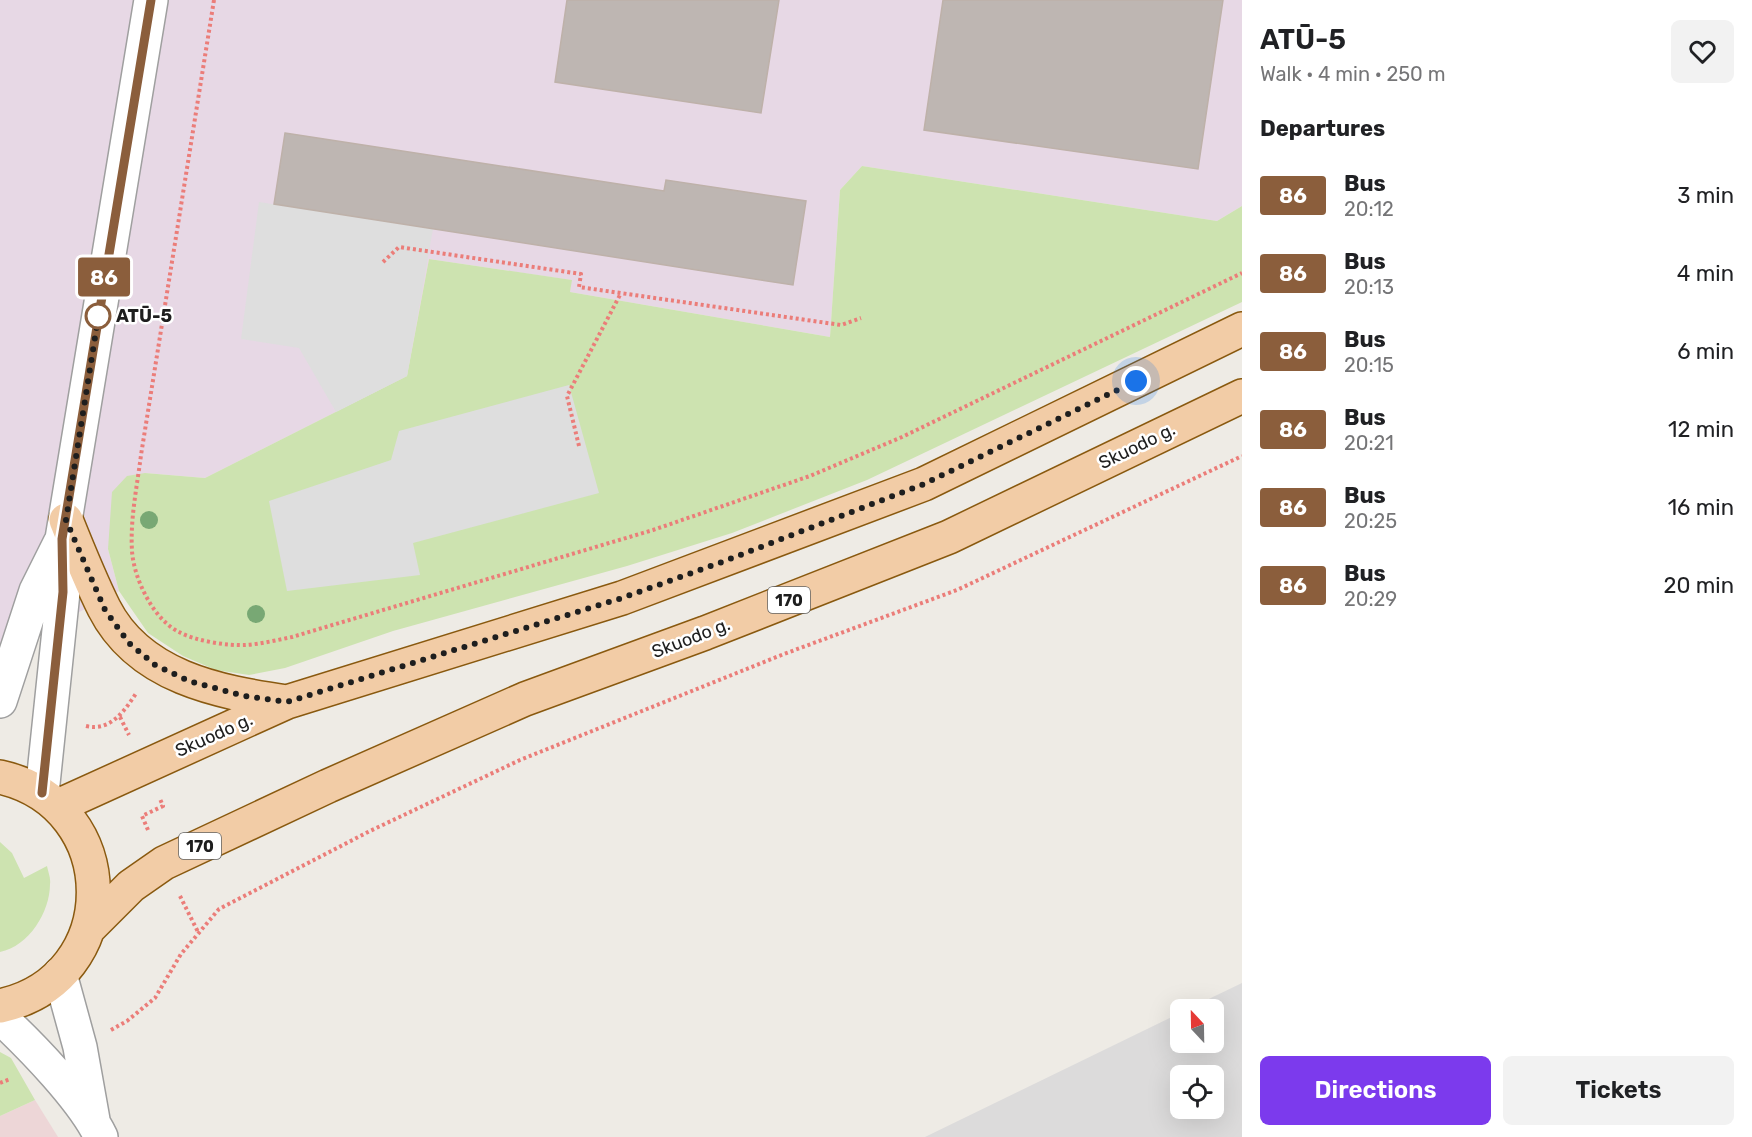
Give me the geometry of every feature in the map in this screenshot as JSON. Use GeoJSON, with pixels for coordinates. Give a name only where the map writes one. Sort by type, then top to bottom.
{"type":"FeatureCollection","features":[{"type":"Feature","properties":{"kind":"main road","name":"Skuodo g."},"geometry":{"type":"LineString","coordinates":[[50,800],[287,702],[622,598],[924,484],[1242,329]]}},
{"type":"Feature","properties":{"kind":"main road","name":"Skuodo g."},"geometry":{"type":"LineString","coordinates":[[88,929],[122,894],[164,863],[328,786],[525,699],[705,633],[949,537],[1242,396]]}},
{"type":"Feature","properties":{"kind":"main road"},"geometry":{"type":"LineString","coordinates":[[64,530],[105,610],[129,643],[155,665],[189,681],[244,696],[287,702]]}},
{"type":"Feature","properties":{"kind":"main road"},"geometry":{"type":"LineString","coordinates":[[0,777],[17,781],[50,800],[75,827],[87,851],[94,876],[94,903],[88,929],[77,953],[60,974],[40,991],[16,1003],[0,1006]]}},
{"type":"Feature","properties":{"kind":"street"},"geometry":{"type":"LineString","coordinates":[[50,800],[63,592],[64,530],[151,0]]}},
{"type":"Feature","properties":{"kind":"street"},"geometry":{"type":"LineString","coordinates":[[0,701],[36,591],[64,530]]}},
{"type":"Feature","properties":{"kind":"street"},"geometry":{"type":"LineString","coordinates":[[60,974],[80,1047],[97,1129]]}},
{"type":"Feature","properties":{"kind":"street"},"geometry":{"type":"LineString","coordinates":[[0,1017],[45,1064],[97,1129]]}},
{"type":"Feature","properties":{"kind":"path"},"geometry":{"type":"LineString","coordinates":[[214,0],[141,455],[132,527],[132,553],[138,583],[154,609],[178,632],[221,644],[246,645],[292,638],[406,602],[653,530],[810,476],[903,437],[1242,273]]}},
{"type":"Feature","properties":{"kind":"path"},"geometry":{"type":"LineString","coordinates":[[383,262],[399,247],[581,274],[579,287],[841,325],[861,318]]}},
{"type":"Feature","properties":{"kind":"path"},"geometry":{"type":"LineString","coordinates":[[579,446],[567,396],[621,293]]}},
{"type":"Feature","properties":{"kind":"path"},"geometry":{"type":"LineString","coordinates":[[80,1047],[128,1021],[155,998],[181,954],[219,909],[360,836],[520,760],[784,654],[957,590],[1242,456]]}},
{"type":"Feature","properties":{"kind":"path"},"geometry":{"type":"LineString","coordinates":[[0,1083],[45,1064]]}},
{"type":"Feature","properties":{"kind":"shaded area"},"geometry":{"type":"Polygon","coordinates":[[[0,0],[1242,0],[1242,206],[1217,221],[862,166],[840,190],[830,337],[570,292],[571,280],[429,259],[407,376],[205,478],[145,473],[108,549],[119,591],[0,654],[0,0]]]}},
{"type":"Feature","properties":{"kind":"shaded area"},"geometry":{"type":"Polygon","coordinates":[[[259,202],[433,229],[407,376],[336,412],[299,348],[241,339],[259,202]]]}},
{"type":"Feature","properties":{"kind":"shaded area"},"geometry":{"type":"Polygon","coordinates":[[[569,385],[599,493],[413,543],[420,575],[287,591],[269,501],[391,460],[399,431],[569,385]]]}},
{"type":"Feature","properties":{"kind":"shaded area"},"geometry":{"type":"Polygon","coordinates":[[[1242,983],[1242,1137],[925,1137],[1170,1018],[1170,1053],[1224,1053],[1224,999],[1209,999],[1242,983]]]}},
{"type":"Feature","properties":{"kind":"shaded area"},"geometry":{"type":"Polygon","coordinates":[[[35,1100],[58,1137],[0,1137],[0,1116],[35,1100]]]}},
{"type":"Feature","properties":{"kind":"green space"},"geometry":{"type":"Polygon","coordinates":[[[862,166],[1217,221],[1242,206],[1242,302],[867,480],[732,533],[627,566],[393,631],[285,668],[249,675],[216,670],[183,656],[148,633],[119,591],[108,549],[112,492],[127,476],[145,473],[205,478],[407,376],[429,259],[572,280],[570,292],[830,337],[840,190],[862,166]]]}},
{"type":"Feature","properties":{"kind":"green space"},"geometry":{"type":"Polygon","coordinates":[[[0,842],[12,853],[24,878],[47,866],[50,882],[46,906],[36,926],[20,943],[0,952],[0,842]]]}},
{"type":"Feature","properties":{"kind":"green space"},"geometry":{"type":"Polygon","coordinates":[[[0,1052],[11,1058],[35,1100],[0,1116],[0,1052]]]}},
{"type":"Feature","properties":{"kind":"building"},"geometry":{"type":"Polygon","coordinates":[[[567,0],[779,0],[761,113],[555,82],[567,0]]]}},
{"type":"Feature","properties":{"kind":"building"},"geometry":{"type":"Polygon","coordinates":[[[943,0],[1223,0],[1198,169],[924,130],[943,0]]]}},
{"type":"Feature","properties":{"kind":"building"},"geometry":{"type":"Polygon","coordinates":[[[285,133],[664,191],[666,180],[806,201],[793,285],[274,204],[285,133]]]}},
{"type":"Feature","properties":{"kind":"bus line","name":"86"},"geometry":{"type":"LineString","coordinates":[[42,793],[48,718],[63,592],[62,539],[151,0]]}},
{"type":"Feature","properties":{"kind":"place","name":"ATŪ-5"},"geometry":{"type":"Point","coordinates":[98,316]}},
{"type":"Feature","properties":{"kind":"route"},"geometry":{"type":"LineString","coordinates":[[98,316],[100,306],[66,520],[105,610],[129,643],[155,665],[189,681],[244,696],[287,702],[622,598],[722,562],[924,484],[1136,381]]}}]}
